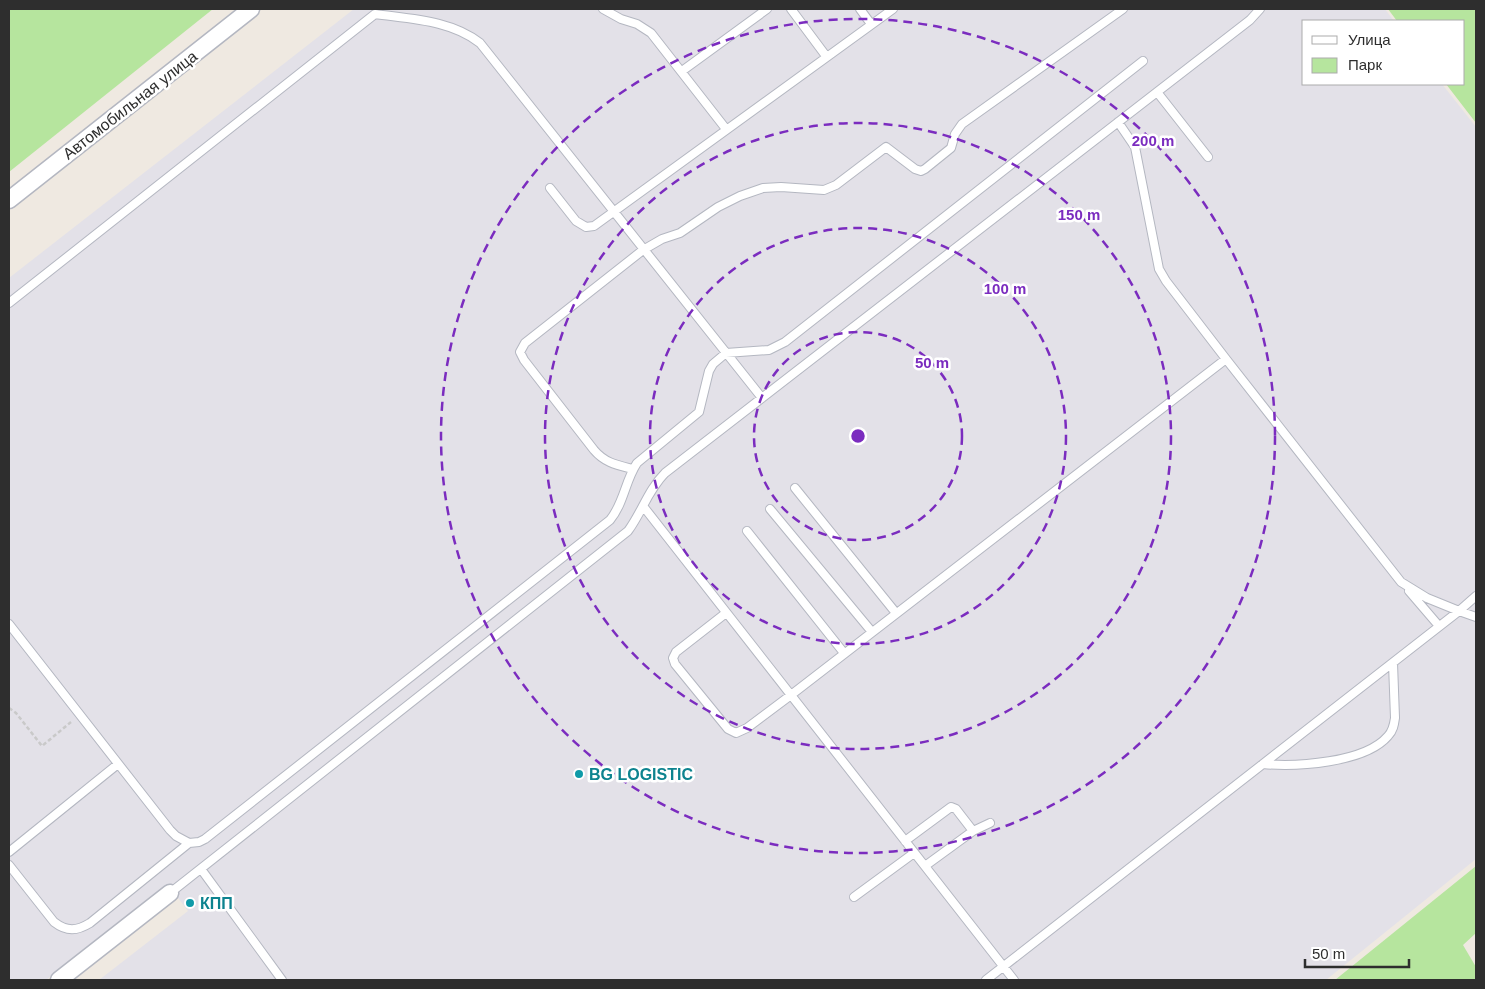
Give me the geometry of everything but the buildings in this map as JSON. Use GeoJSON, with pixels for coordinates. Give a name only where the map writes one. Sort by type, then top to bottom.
{"type":"FeatureCollection","features":[{"type":"Feature","properties":{"kind":"street","name":"Автомобильная улица"},"geometry":{"type":"LineString","coordinates":[[9,200],[251,9]]}},
{"type":"Feature","properties":{"kind":"street"},"geometry":{"type":"LineString","coordinates":[[59,980],[170,894]]}},
{"type":"Feature","properties":{"kind":"lane"},"geometry":{"type":"LineString","coordinates":[[604,9],[637,24],[651,33],[726,129]]}},
{"type":"Feature","properties":{"kind":"lane"},"geometry":{"type":"LineString","coordinates":[[682,71],[767,9]]}},
{"type":"Feature","properties":{"kind":"lane"},"geometry":{"type":"LineString","coordinates":[[791,9],[826,56]]}},
{"type":"Feature","properties":{"kind":"lane"},"geometry":{"type":"LineString","coordinates":[[860,9],[871,24]]}},
{"type":"Feature","properties":{"kind":"lane"},"geometry":{"type":"LineString","coordinates":[[550,188],[576,221],[586,227],[594,226],[893,9]]}},
{"type":"Feature","properties":{"kind":"lane"},"geometry":{"type":"LineString","coordinates":[[633,469],[610,463],[601,458],[524,360],[520,352],[525,343],[643,250],[662,239],[680,233],[740,196],[763,188],[781,187],[824,190],[836,185],[886,146],[915,170],[921,171],[925,169],[951,148],[955,134],[962,124],[1122,9]]}},
{"type":"Feature","properties":{"kind":"lane"},"geometry":{"type":"LineString","coordinates":[[170,894],[628,531],[637,519],[655,483],[665,473],[1250,20],[1260,9]]}},
{"type":"Feature","properties":{"kind":"lane"},"geometry":{"type":"LineString","coordinates":[[9,303],[377,11],[438,24],[469,34],[480,44],[762,398]]}},
{"type":"Feature","properties":{"kind":"lane"},"geometry":{"type":"LineString","coordinates":[[9,865],[54,922],[62,928],[72,930],[82,928],[90,923],[189,843],[199,842],[204,839],[610,520],[621,504],[633,469],[642,458],[699,412],[711,367],[726,353],[769,350],[785,342],[1143,61]]}},
{"type":"Feature","properties":{"kind":"lane"},"geometry":{"type":"LineString","coordinates":[[1157,92],[1208,157]]}},
{"type":"Feature","properties":{"kind":"lane"},"geometry":{"type":"LineString","coordinates":[[1118,122],[1135,147],[1159,269],[1166,281],[1401,582],[1440,626]]}},
{"type":"Feature","properties":{"kind":"lane"},"geometry":{"type":"LineString","coordinates":[[726,613],[676,652],[673,658],[675,664],[732,732],[740,732],[1226,359]]}},
{"type":"Feature","properties":{"kind":"lane"},"geometry":{"type":"LineString","coordinates":[[795,488],[896,613]]}},
{"type":"Feature","properties":{"kind":"lane"},"geometry":{"type":"LineString","coordinates":[[643,506],[1014,980]]}},
{"type":"Feature","properties":{"kind":"lane"},"geometry":{"type":"LineString","coordinates":[[770,510],[872,632]]}},
{"type":"Feature","properties":{"kind":"lane"},"geometry":{"type":"LineString","coordinates":[[746,531],[844,653]]}},
{"type":"Feature","properties":{"kind":"lane"},"geometry":{"type":"LineString","coordinates":[[1401,582],[1427,598],[1476,617]]}},
{"type":"Feature","properties":{"kind":"lane"},"geometry":{"type":"LineString","coordinates":[[986,980],[1393,663],[1476,596]]}},
{"type":"Feature","properties":{"kind":"lane"},"geometry":{"type":"LineString","coordinates":[[9,624],[170,830],[176,836],[189,843]]}},
{"type":"Feature","properties":{"kind":"lane"},"geometry":{"type":"LineString","coordinates":[[1263,764],[1285,766],[1318,763],[1364,753],[1375,748],[1389,736],[1394,727],[1396,708],[1393,663]]}},
{"type":"Feature","properties":{"kind":"lane"},"geometry":{"type":"LineString","coordinates":[[9,852],[118,764]]}},
{"type":"Feature","properties":{"kind":"lane"},"geometry":{"type":"LineString","coordinates":[[905,841],[952,807],[956,809],[973,831]]}},
{"type":"Feature","properties":{"kind":"lane"},"geometry":{"type":"LineString","coordinates":[[925,866],[973,831],[990,824]]}},
{"type":"Feature","properties":{"kind":"lane"},"geometry":{"type":"LineString","coordinates":[[854,897],[914,853]]}},
{"type":"Feature","properties":{"kind":"lane"},"geometry":{"type":"LineString","coordinates":[[201,870],[282,980]]}},
{"type":"Feature","properties":{"kind":"path"},"geometry":{"type":"LineString","coordinates":[[9,708],[16,713],[42,746],[71,722]]}},
{"type":"Feature","properties":{"kind":"shaded area"},"geometry":{"type":"Polygon","coordinates":[[[354,9],[1385,9],[1393,20],[1302,20],[1302,85],[1443,85],[1476,127],[1476,859],[1326,980],[99,980],[188,911],[168,885],[46,980],[9,980],[9,278],[354,9]]]}},
{"type":"Feature","properties":{"kind":"green space"},"geometry":{"type":"Polygon","coordinates":[[[9,9],[213,9],[9,172],[9,9]]]}},
{"type":"Feature","properties":{"kind":"green space"},"geometry":{"type":"Polygon","coordinates":[[[1388,9],[1476,9],[1476,123],[1447,85],[1465,85],[1465,20],[1396,20],[1388,9]]]}},
{"type":"Feature","properties":{"kind":"green space"},"geometry":{"type":"Polygon","coordinates":[[[1476,866],[1476,933],[1463,945],[1476,967],[1476,980],[1335,980],[1476,866]]]}},
{"type":"Feature","properties":{"kind":"place","name":"BG LOGISTIC"},"geometry":{"type":"Point","coordinates":[579,774]}},
{"type":"Feature","properties":{"kind":"place","name":"КПП"},"geometry":{"type":"Point","coordinates":[190,903]}}]}
